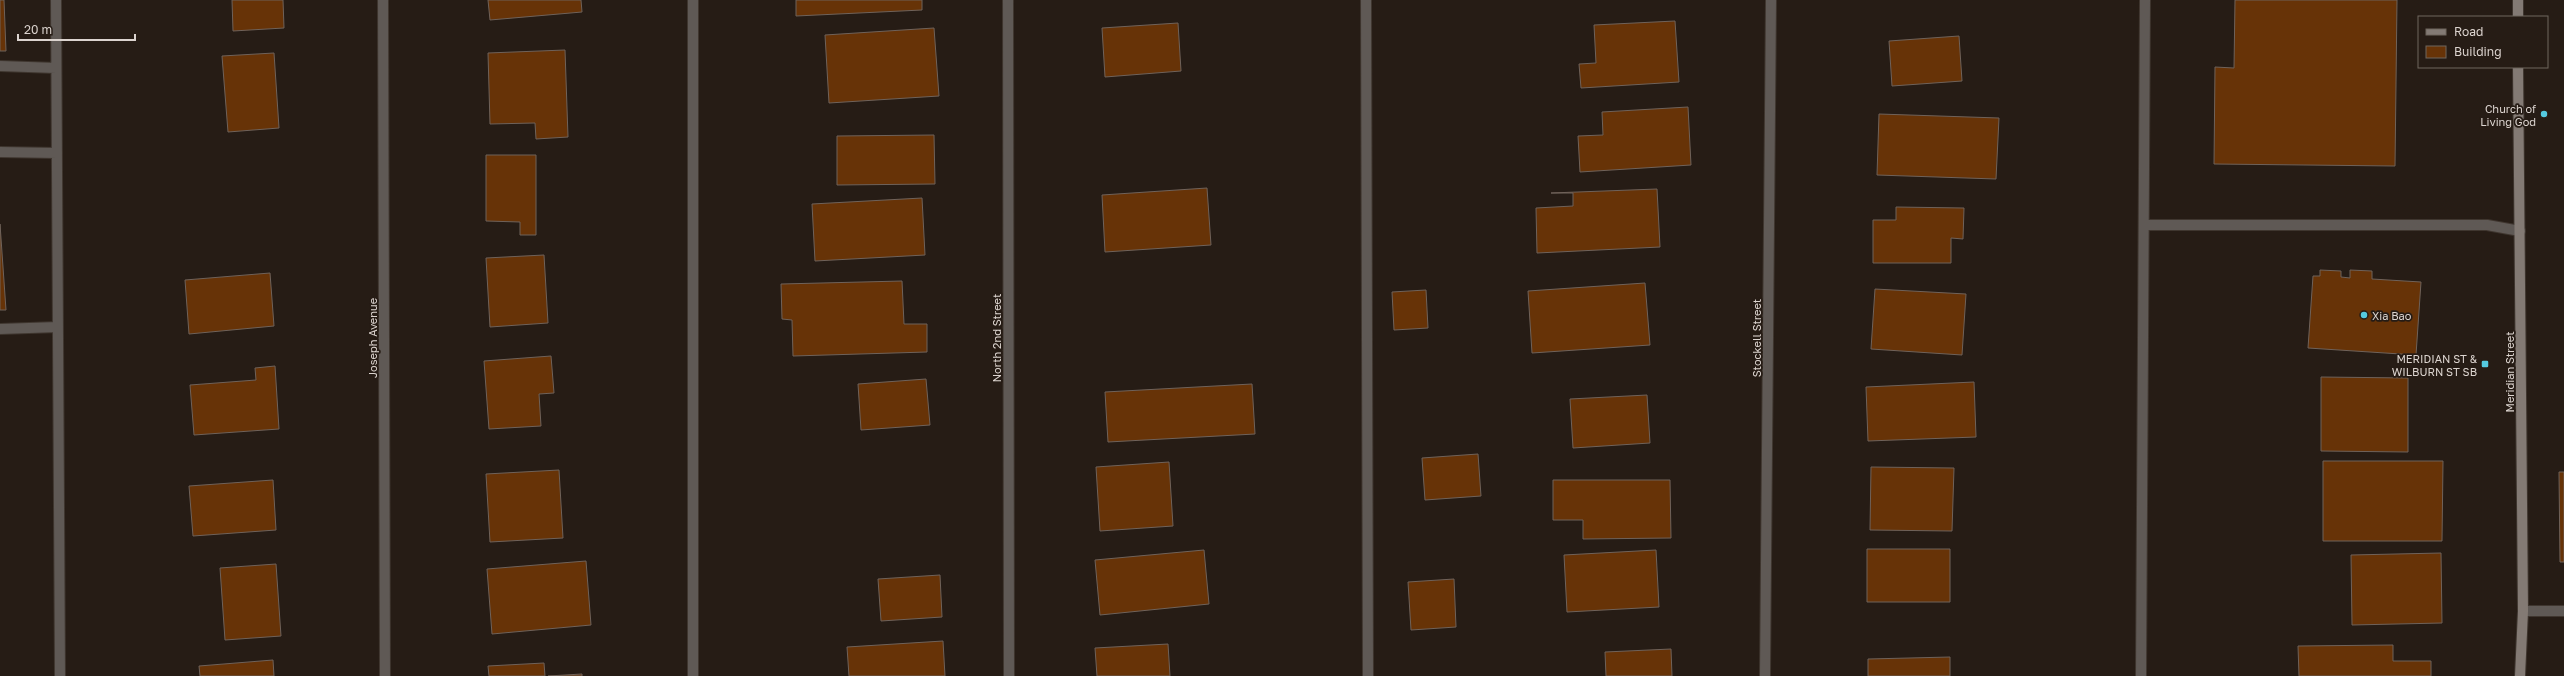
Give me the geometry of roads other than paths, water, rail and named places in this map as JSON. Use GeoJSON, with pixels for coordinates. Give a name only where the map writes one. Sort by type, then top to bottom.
{"type":"FeatureCollection","features":[{"type":"Feature","properties":{"kind":"street"},"geometry":{"type":"LineString","coordinates":[[56,0],[60,676]]}},
{"type":"Feature","properties":{"kind":"street","name":"Joseph Avenue"},"geometry":{"type":"LineString","coordinates":[[382,0],[385,676]]}},
{"type":"Feature","properties":{"kind":"street"},"geometry":{"type":"LineString","coordinates":[[693,676],[694,0]]}},
{"type":"Feature","properties":{"kind":"street","name":"North 2nd Street"},"geometry":{"type":"LineString","coordinates":[[1008,0],[1009,676]]}},
{"type":"Feature","properties":{"kind":"street"},"geometry":{"type":"LineString","coordinates":[[1366,0],[1368,676]]}},
{"type":"Feature","properties":{"kind":"street","name":"Stockell Street"},"geometry":{"type":"LineString","coordinates":[[1765,676],[1771,0]]}},
{"type":"Feature","properties":{"kind":"street"},"geometry":{"type":"LineString","coordinates":[[2141,676],[2146,0]]}},
{"type":"Feature","properties":{"kind":"street"},"geometry":{"type":"LineString","coordinates":[[2518,0],[2518,16]]}},
{"type":"Feature","properties":{"kind":"street"},"geometry":{"type":"LineString","coordinates":[[0,66],[56,68]]}},
{"type":"Feature","properties":{"kind":"street","name":"Meridian Street"},"geometry":{"type":"LineString","coordinates":[[2518,68],[2523,611],[2520,676]]}},
{"type":"Feature","properties":{"kind":"street"},"geometry":{"type":"LineString","coordinates":[[0,152],[57,152]]}},
{"type":"Feature","properties":{"kind":"street"},"geometry":{"type":"LineString","coordinates":[[2144,225],[2486,225],[2520,230]]}},
{"type":"Feature","properties":{"kind":"street"},"geometry":{"type":"LineString","coordinates":[[0,329],[58,327]]}},
{"type":"Feature","properties":{"kind":"street"},"geometry":{"type":"LineString","coordinates":[[2523,611],[2564,611]]}},
{"type":"Feature","properties":{"kind":"place","name":"Church of Living God"},"geometry":{"type":"Point","coordinates":[2544,114]}},
{"type":"Feature","properties":{"kind":"place","name":"Xia Bao"},"geometry":{"type":"Point","coordinates":[2364,315]}},
{"type":"Feature","properties":{"kind":"place","name":"MERIDIAN ST & WILBURN ST SB"},"geometry":{"type":"Point","coordinates":[2485,364]}}]}
